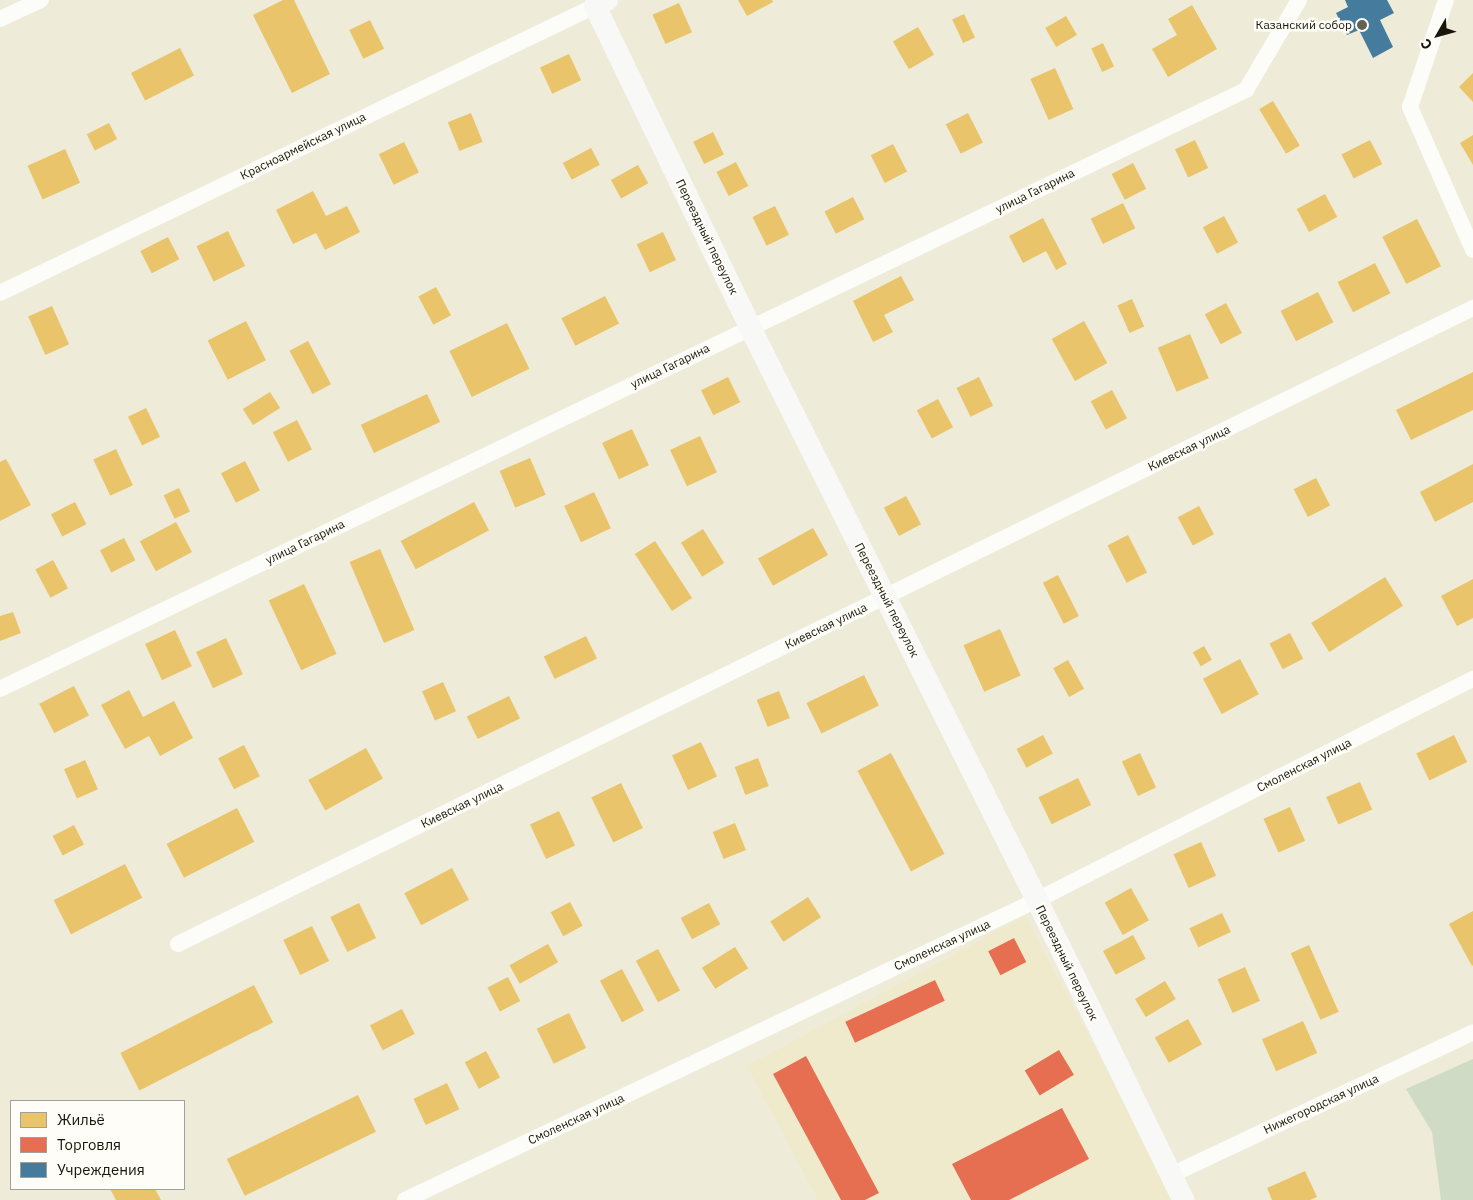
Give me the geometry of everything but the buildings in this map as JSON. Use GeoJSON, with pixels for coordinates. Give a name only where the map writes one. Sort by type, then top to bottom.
{"type":"FeatureCollection","features":[{"type":"Feature","properties":{"kind":"street"},"geometry":{"type":"LineString","coordinates":[[0,20],[40,0]]}},
{"type":"Feature","properties":{"kind":"street","name":"улица Гагарина"},"geometry":{"type":"LineString","coordinates":[[0,689],[1246,90],[1299,0]]}},
{"type":"Feature","properties":{"kind":"street"},"geometry":{"type":"LineString","coordinates":[[1446,0],[1410,107],[1473,250]]}},
{"type":"Feature","properties":{"kind":"street","name":"Переездный переулок"},"geometry":{"type":"LineString","coordinates":[[598,2],[750,327],[1037,900],[1169,1176],[1183,1200]]}},
{"type":"Feature","properties":{"kind":"street","name":"Красноармейская улица"},"geometry":{"type":"LineString","coordinates":[[0,292],[598,2]]}},
{"type":"Feature","properties":{"kind":"street","name":"Киевская улица"},"geometry":{"type":"LineString","coordinates":[[178,944],[1473,308]]}},
{"type":"Feature","properties":{"kind":"street","name":"Смоленская улица"},"geometry":{"type":"LineString","coordinates":[[405,1200],[1037,900],[1473,679]]}},
{"type":"Feature","properties":{"kind":"street","name":"Нижегородская улица"},"geometry":{"type":"LineString","coordinates":[[1169,1176],[1473,1032]]}},
{"type":"Feature","properties":{"kind":"shaded area"},"geometry":{"type":"Polygon","coordinates":[[[1025,916],[1176,1200],[818,1200],[747,1066],[1025,916]]]}},
{"type":"Feature","properties":{"kind":"green space"},"geometry":{"type":"Polygon","coordinates":[[[1473,1059],[1473,1200],[1441,1200],[1432,1132],[1406,1089],[1473,1059]]]}},
{"type":"Feature","properties":{"kind":"place","name":"Казанский собор"},"geometry":{"type":"Point","coordinates":[1362,25]}}]}
